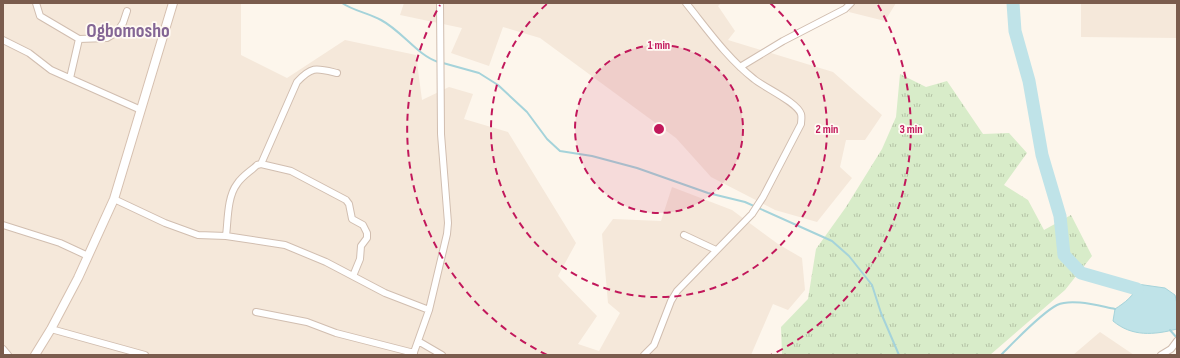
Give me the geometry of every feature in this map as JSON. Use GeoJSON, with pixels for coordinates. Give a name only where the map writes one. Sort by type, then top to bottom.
{"type":"FeatureCollection","features":[{"type":"Feature","properties":{"kind":"main road"},"geometry":{"type":"LineString","coordinates":[[35,355],[51,330],[88,256],[114,199],[173,3]]}},
{"type":"Feature","properties":{"kind":"street"},"geometry":{"type":"LineString","coordinates":[[36,3],[40,16],[79,39],[107,38],[118,32],[123,24],[127,11]]}},
{"type":"Feature","properties":{"kind":"street"},"geometry":{"type":"LineString","coordinates":[[256,312],[307,322],[336,333],[413,354],[430,310],[447,234],[448,223],[441,147],[440,3]]}},
{"type":"Feature","properties":{"kind":"street"},"geometry":{"type":"LineString","coordinates":[[644,355],[654,345],[665,315],[677,291],[752,214],[763,197],[801,124],[801,114],[794,106],[754,80],[740,67],[713,37],[686,3]]}},
{"type":"Feature","properties":{"kind":"street"},"geometry":{"type":"LineString","coordinates":[[740,67],[782,41],[844,9],[851,3]]}},
{"type":"Feature","properties":{"kind":"street"},"geometry":{"type":"LineString","coordinates":[[70,78],[79,39]]}},
{"type":"Feature","properties":{"kind":"street"},"geometry":{"type":"LineString","coordinates":[[3,40],[29,53],[51,70],[141,110]]}},
{"type":"Feature","properties":{"kind":"street"},"geometry":{"type":"LineString","coordinates":[[261,164],[297,82],[305,73],[312,69],[318,68],[337,73]]}},
{"type":"Feature","properties":{"kind":"street"},"geometry":{"type":"LineString","coordinates":[[226,236],[232,193],[236,184],[257,164],[291,171],[346,200],[349,204],[352,219],[363,225],[368,233],[367,238],[361,246],[360,259],[353,276]]}},
{"type":"Feature","properties":{"kind":"street"},"geometry":{"type":"LineString","coordinates":[[114,199],[181,230],[198,235],[218,237],[226,236],[285,245],[326,262],[385,293],[430,310]]}},
{"type":"Feature","properties":{"kind":"street"},"geometry":{"type":"LineString","coordinates":[[3,225],[60,243],[88,256]]}},
{"type":"Feature","properties":{"kind":"street"},"geometry":{"type":"LineString","coordinates":[[684,235],[716,250]]}},
{"type":"Feature","properties":{"kind":"street"},"geometry":{"type":"LineString","coordinates":[[51,330],[145,355]]}},
{"type":"Feature","properties":{"kind":"street"},"geometry":{"type":"LineString","coordinates":[[418,341],[442,355]]}},
{"type":"Feature","properties":{"kind":"street"},"geometry":{"type":"LineString","coordinates":[[1161,355],[1176,343]]}},
{"type":"Feature","properties":{"kind":"street"},"geometry":{"type":"LineString","coordinates":[[3,349],[8,355]]}},
{"type":"Feature","properties":{"kind":"shaded area"},"geometry":{"type":"Polygon","coordinates":[[[3,3],[241,3],[241,55],[287,78],[345,40],[416,55],[422,100],[449,87],[473,94],[464,119],[508,132],[576,243],[558,276],[597,316],[578,344],[599,351],[620,313],[608,303],[602,234],[613,219],[661,221],[672,187],[732,210],[778,244],[802,258],[805,290],[788,310],[773,304],[751,355],[3,355],[3,3]]]}},
{"type":"Feature","properties":{"kind":"shaded area"},"geometry":{"type":"Polygon","coordinates":[[[404,3],[721,3],[718,6],[735,31],[728,40],[833,72],[882,115],[865,140],[846,140],[840,167],[852,178],[817,222],[775,210],[711,177],[676,138],[540,38],[503,27],[489,66],[451,53],[462,28],[400,15],[404,3]]]}},
{"type":"Feature","properties":{"kind":"shaded area"},"geometry":{"type":"Polygon","coordinates":[[[852,3],[896,3],[885,21],[849,12],[852,3]]]}},
{"type":"Feature","properties":{"kind":"shaded area"},"geometry":{"type":"Polygon","coordinates":[[[1081,3],[1177,3],[1177,38],[1081,37],[1081,3]]]}},
{"type":"Feature","properties":{"kind":"shaded area"},"geometry":{"type":"Polygon","coordinates":[[[1100,332],[1134,355],[1073,355],[1100,332]]]}},
{"type":"Feature","properties":{"kind":"green space"},"geometry":{"type":"Polygon","coordinates":[[[900,74],[926,87],[947,81],[983,134],[1009,133],[1027,153],[1004,185],[1028,200],[1044,230],[1071,215],[1092,256],[1065,290],[990,355],[782,355],[781,327],[808,299],[816,249],[846,207],[882,149],[896,117],[900,74]]]}},
{"type":"Feature","properties":{"kind":"water"},"geometry":{"type":"Polygon","coordinates":[[[1137,284],[1165,288],[1175,295],[1177,304],[1177,329],[1160,333],[1136,332],[1128,330],[1113,321],[1115,309],[1132,296],[1137,284]]]}},
{"type":"Feature","properties":{"kind":"waterway"},"geometry":{"type":"LineString","coordinates":[[342,3],[381,20],[396,30],[416,49],[430,59],[438,62]]}},
{"type":"Feature","properties":{"kind":"waterway"},"geometry":{"type":"LineString","coordinates":[[1013,3],[1015,31],[1029,81],[1042,155],[1060,216],[1064,255],[1081,273],[1137,289]]}},
{"type":"Feature","properties":{"kind":"waterway"},"geometry":{"type":"LineString","coordinates":[[443,63],[479,73],[498,85],[527,112],[547,139],[560,151],[592,156],[637,168],[708,193],[745,202],[832,241],[849,256],[872,285],[881,313],[899,355]]}},
{"type":"Feature","properties":{"kind":"waterway"},"geometry":{"type":"LineString","coordinates":[[1001,355],[1020,335],[1050,309],[1057,305],[1078,302],[1115,309]]}},
{"type":"Feature","properties":{"kind":"waterway"},"geometry":{"type":"LineString","coordinates":[[1170,330],[1177,338]]}},
{"type":"Feature","properties":{"kind":"district","name":"Ogbomosho"},"geometry":{"type":"Point","coordinates":[128,30]}}]}
